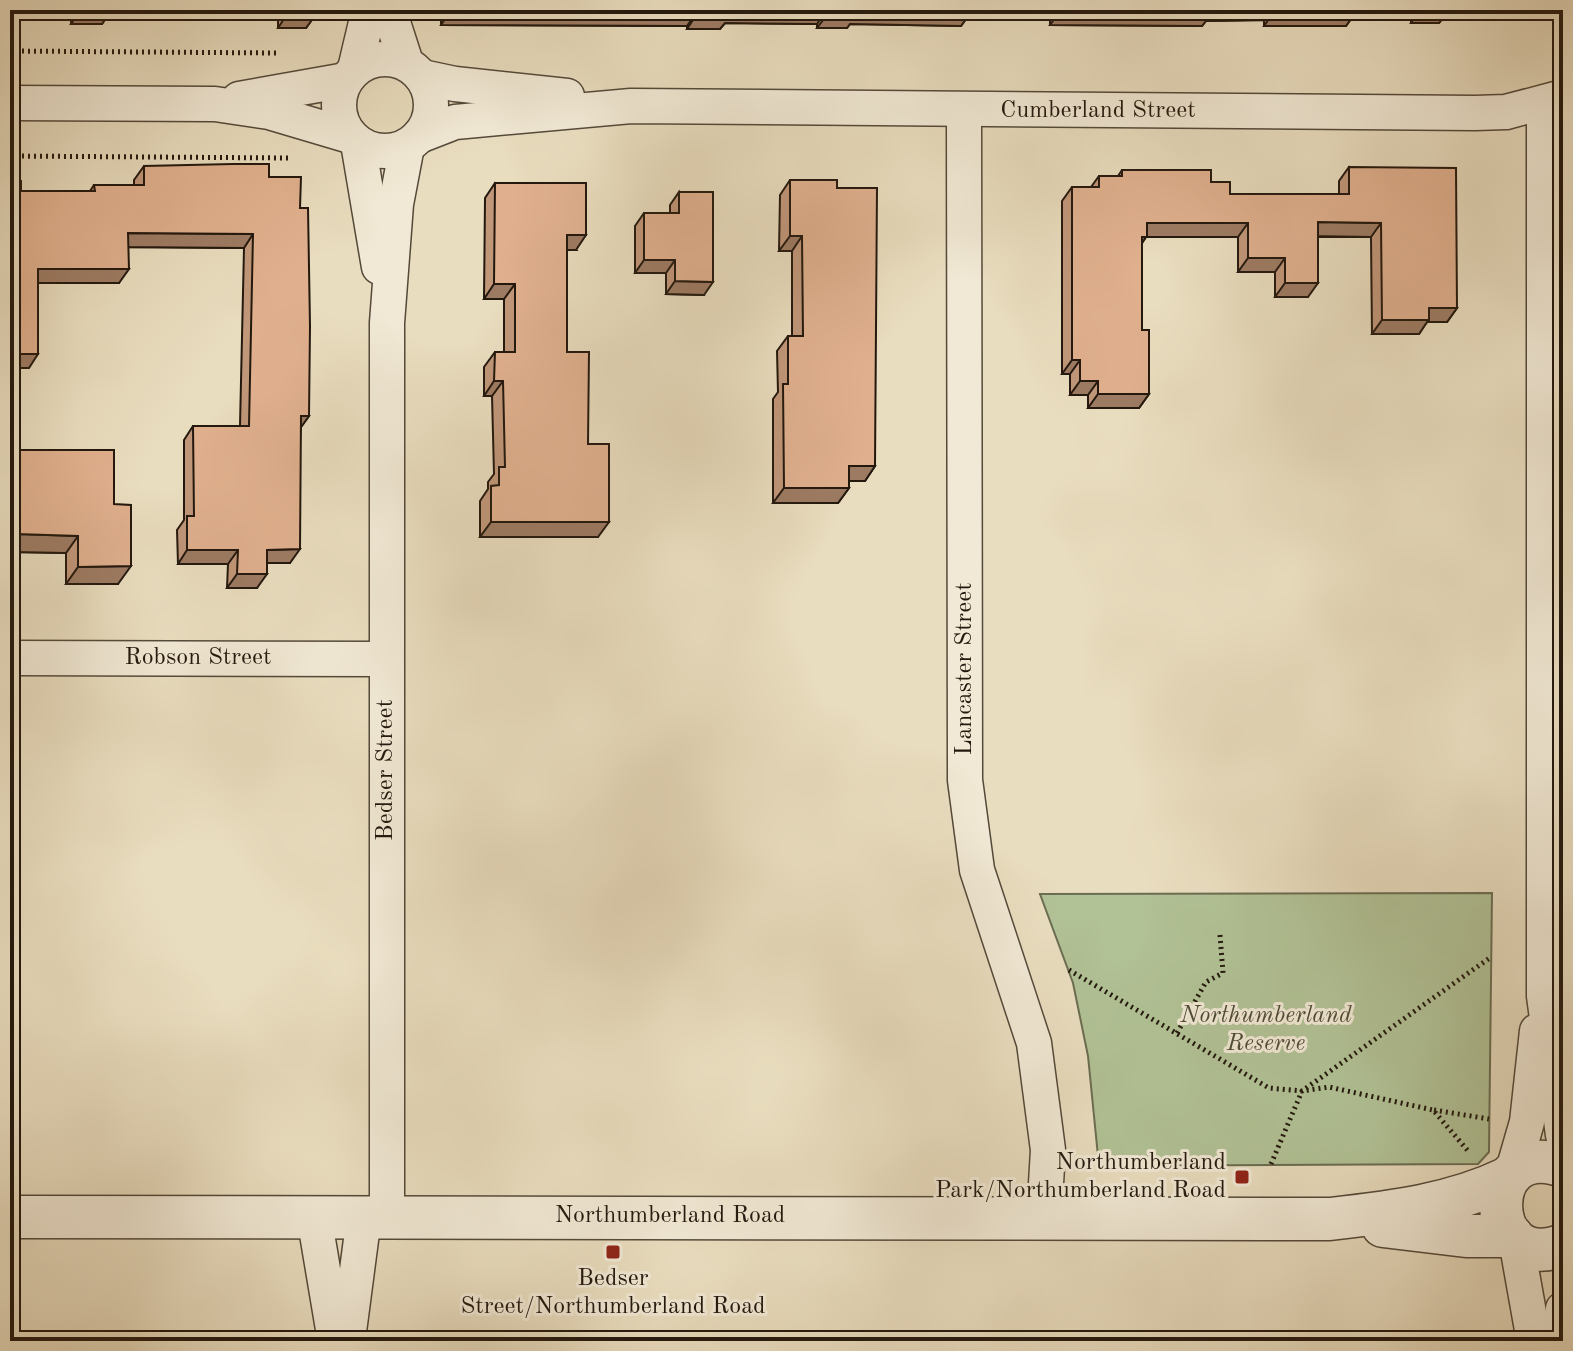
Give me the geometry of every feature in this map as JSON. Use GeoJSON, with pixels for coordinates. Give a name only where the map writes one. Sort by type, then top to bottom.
{"type":"FeatureCollection","features":[{"type":"Feature","properties":{"kind":"street"},"geometry":{"type":"LineString","coordinates":[[354,139],[339,108],[369,10]]}},
{"type":"Feature","properties":{"kind":"street"},"geometry":{"type":"LineString","coordinates":[[10,103],[215,104],[269,112],[354,139],[382,152],[413,141],[428,123],[431,107],[429,91],[414,70],[389,10]]}},
{"type":"Feature","properties":{"kind":"street"},"geometry":{"type":"LineString","coordinates":[[215,104],[350,74],[380,59],[414,70]]}},
{"type":"Feature","properties":{"kind":"street","name":"Cumberland Street"},"geometry":{"type":"LineString","coordinates":[[414,70],[455,84],[631,106]]}},
{"type":"Feature","properties":{"kind":"street"},"geometry":{"type":"LineString","coordinates":[[1534,1341],[1514,1238],[1504,1226],[1499,1201],[1500,1172],[1527,1122],[1544,996],[1553,100]]}},
{"type":"Feature","properties":{"kind":"street","name":"Cumberland Street"},"geometry":{"type":"LineString","coordinates":[[413,141],[455,122],[631,106],[1475,113],[1506,112],[1553,100]]}},
{"type":"Feature","properties":{"kind":"street","name":"Lancaster Street"},"geometry":{"type":"LineString","coordinates":[[964,111],[965,780],[977,870],[1024,1005],[1041,1079],[1048,1150],[1044,1217]]}},
{"type":"Feature","properties":{"kind":"street","name":"Bedser Street"},"geometry":{"type":"LineString","coordinates":[[354,139],[387,323]]}},
{"type":"Feature","properties":{"kind":"street","name":"Bedser Street"},"geometry":{"type":"LineString","coordinates":[[348,1341],[375,1216],[386,659],[387,323],[396,204],[413,141]]}},
{"type":"Feature","properties":{"kind":"street","name":"Robson Street"},"geometry":{"type":"LineString","coordinates":[[10,658],[386,659]]}},
{"type":"Feature","properties":{"kind":"street"},"geometry":{"type":"LineString","coordinates":[[1544,996],[1563,1135]]}},
{"type":"Feature","properties":{"kind":"street","name":"Northumberland Road"},"geometry":{"type":"LineString","coordinates":[[1330,1219],[1443,1203],[1476,1193],[1500,1172],[1536,1161],[1563,1166]]}},
{"type":"Feature","properties":{"kind":"street"},"geometry":{"type":"LineString","coordinates":[[314,1216],[326,1272],[335,1341]]}},
{"type":"Feature","properties":{"kind":"street","name":"Northumberland Road"},"geometry":{"type":"LineString","coordinates":[[10,1217],[1330,1219],[1466,1236],[1514,1238],[1540,1250],[1563,1245]]}},
{"type":"Feature","properties":{"kind":"street"},"geometry":{"type":"LineString","coordinates":[[1559,1341],[1563,1309]]}},
{"type":"Feature","properties":{"kind":"path"},"geometry":{"type":"LineString","coordinates":[[1177,1033],[1206,982],[1223,973],[1220,935]]}},
{"type":"Feature","properties":{"kind":"path"},"geometry":{"type":"LineString","coordinates":[[1271,1164],[1302,1091],[1491,957]]}},
{"type":"Feature","properties":{"kind":"path"},"geometry":{"type":"LineString","coordinates":[[1069,970],[1269,1088],[1302,1091],[1329,1087],[1489,1119]]}},
{"type":"Feature","properties":{"kind":"path"},"geometry":{"type":"LineString","coordinates":[[1433,1110],[1500,1172]]}},
{"type":"Feature","properties":{"kind":"green space","name":"Northumberland Reserve"},"geometry":{"type":"Polygon","coordinates":[[[1492,893],[1489,1152],[1478,1164],[1099,1166],[1088,1056],[1073,983],[1040,894],[1492,893]]]}},
{"type":"Feature","properties":{"kind":"building"},"geometry":{"type":"Polygon","coordinates":[[[699,10],[733,10],[732,12],[699,10]]]}},
{"type":"Feature","properties":{"kind":"building"},"geometry":{"type":"Polygon","coordinates":[[[269,164],[269,177],[301,177],[300,208],[308,208],[309,416],[301,416],[300,549],[267,550],[267,574],[237,574],[238,550],[187,550],[187,516],[194,516],[193,426],[249,426],[253,234],[128,233],[129,269],[38,269],[38,354],[10,354],[10,181],[21,181],[21,191],[95,191],[94,185],[144,185],[144,166],[269,164]]]}},
{"type":"Feature","properties":{"kind":"building"},"geometry":{"type":"Polygon","coordinates":[[[1349,167],[1456,168],[1457,308],[1429,308],[1429,320],[1382,320],[1381,223],[1318,222],[1318,283],[1285,283],[1285,258],[1248,258],[1248,223],[1147,223],[1147,237],[1142,237],[1142,330],[1149,330],[1149,394],[1098,394],[1098,381],[1080,381],[1080,360],[1072,360],[1072,187],[1099,187],[1099,176],[1122,176],[1122,170],[1211,170],[1211,182],[1230,182],[1230,194],[1349,194],[1349,167]]]}},
{"type":"Feature","properties":{"kind":"building"},"geometry":{"type":"Polygon","coordinates":[[[790,180],[837,180],[837,188],[877,188],[875,466],[849,466],[849,488],[784,488],[783,384],[788,384],[788,336],[803,336],[802,236],[790,236],[790,180]]]}},
{"type":"Feature","properties":{"kind":"building"},"geometry":{"type":"Polygon","coordinates":[[[495,183],[586,183],[586,235],[567,235],[567,352],[589,352],[588,444],[609,444],[609,522],[491,522],[491,486],[499,485],[499,467],[505,467],[503,381],[494,381],[495,352],[515,352],[515,284],[494,284],[495,183]]]}},
{"type":"Feature","properties":{"kind":"building"},"geometry":{"type":"Polygon","coordinates":[[[679,192],[713,192],[713,282],[675,281],[675,260],[644,260],[644,213],[679,213],[679,192]]]}},
{"type":"Feature","properties":{"kind":"building"},"geometry":{"type":"Polygon","coordinates":[[[10,439],[16,439],[16,450],[114,450],[114,504],[131,505],[131,566],[78,567],[78,536],[17,534],[17,546],[10,546],[10,439]]]}},
{"type":"Feature","properties":{"kind":"place","name":"Northumberland Park/Northumberland Road"},"geometry":{"type":"Point","coordinates":[1242,1177]}},
{"type":"Feature","properties":{"kind":"place","name":"Bedser Street/Northumberland Road"},"geometry":{"type":"Point","coordinates":[613,1252]}}]}
